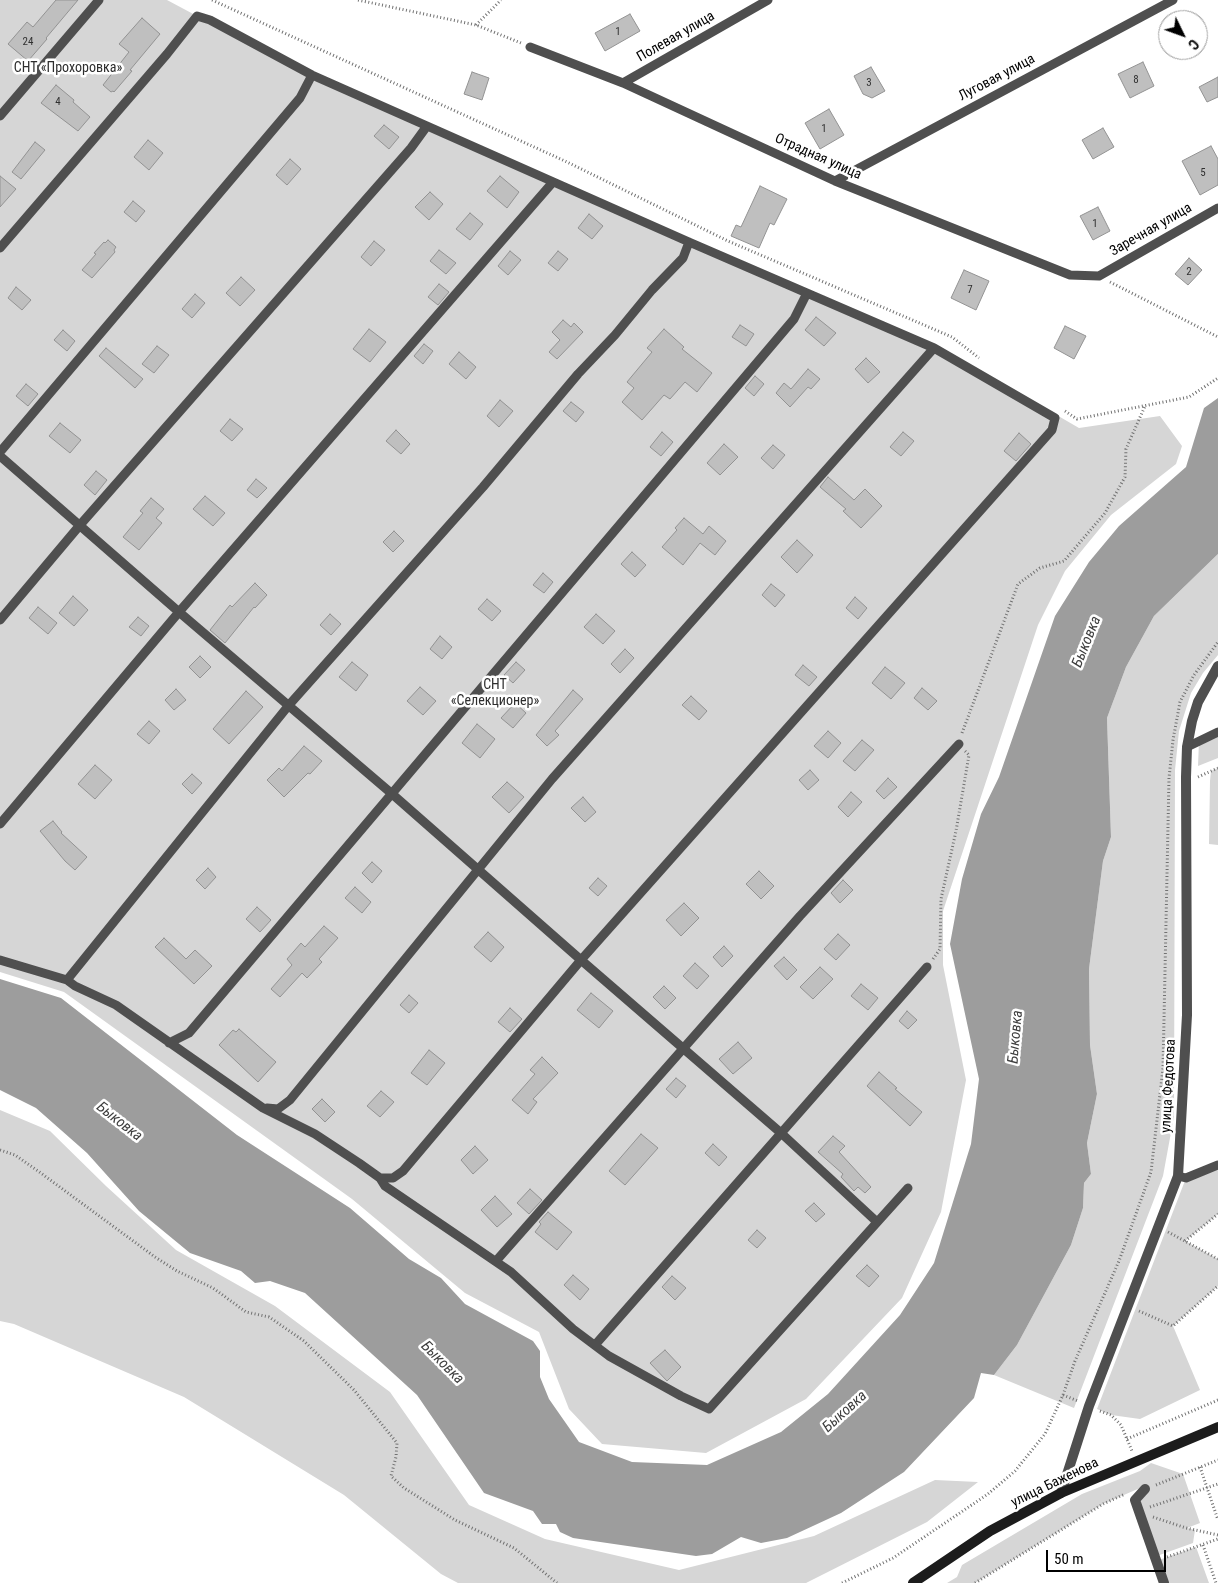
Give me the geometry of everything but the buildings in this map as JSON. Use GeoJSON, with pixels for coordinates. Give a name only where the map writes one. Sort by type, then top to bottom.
{"type":"FeatureCollection","features":[{"type":"Feature","properties":{"kind":"street","name":"улица Федотова"},"geometry":{"type":"LineString","coordinates":[[1061,1492],[1089,1406],[1178,1176],[1187,1015],[1187,747],[1198,702],[1206,684],[1218,666]]}},
{"type":"Feature","properties":{"kind":"street","name":"улица Баженова"},"geometry":{"type":"LineString","coordinates":[[914,1583],[990,1532],[1061,1492],[1218,1427]]}},
{"type":"Feature","properties":{"kind":"street"},"geometry":{"type":"LineString","coordinates":[[1145,1489],[1135,1500],[1164,1583]]}},
{"type":"Feature","properties":{"kind":"lane"},"geometry":{"type":"LineString","coordinates":[[0,116],[98,0]]}},
{"type":"Feature","properties":{"kind":"lane","name":"Полевая улица"},"geometry":{"type":"LineString","coordinates":[[624,83],[768,0]]}},
{"type":"Feature","properties":{"kind":"lane","name":"Луговая улица"},"geometry":{"type":"LineString","coordinates":[[835,181],[1173,0]]}},
{"type":"Feature","properties":{"kind":"lane"},"geometry":{"type":"LineString","coordinates":[[0,248],[167,54],[197,16],[210,20],[312,74],[427,126],[934,348],[1055,418],[1052,430],[580,960],[403,1171],[393,1178],[380,1178]]}},
{"type":"Feature","properties":{"kind":"lane","name":"Отрадная улица"},"geometry":{"type":"LineString","coordinates":[[530,47],[624,83],[835,181],[1070,275],[1099,276]]}},
{"type":"Feature","properties":{"kind":"lane"},"geometry":{"type":"LineString","coordinates":[[0,452],[300,98],[312,74]]}},
{"type":"Feature","properties":{"kind":"lane"},"geometry":{"type":"LineString","coordinates":[[0,620],[80,525],[411,148],[427,126]]}},
{"type":"Feature","properties":{"kind":"lane"},"geometry":{"type":"LineString","coordinates":[[0,824],[180,612],[553,182]]}},
{"type":"Feature","properties":{"kind":"lane","name":"Заречная улица"},"geometry":{"type":"LineString","coordinates":[[1099,276],[1218,208]]}},
{"type":"Feature","properties":{"kind":"lane"},"geometry":{"type":"LineString","coordinates":[[67,980],[289,705],[483,487],[652,290],[683,258],[689,242]]}},
{"type":"Feature","properties":{"kind":"lane"},"geometry":{"type":"LineString","coordinates":[[169,1043],[189,1033],[794,319],[807,293]]}},
{"type":"Feature","properties":{"kind":"lane"},"geometry":{"type":"LineString","coordinates":[[263,1108],[278,1109],[290,1100],[552,779],[934,348]]}},
{"type":"Feature","properties":{"kind":"lane"},"geometry":{"type":"LineString","coordinates":[[0,456],[781,1133],[877,1222]]}},
{"type":"Feature","properties":{"kind":"lane"},"geometry":{"type":"LineString","coordinates":[[1187,747],[1218,732]]}},
{"type":"Feature","properties":{"kind":"lane"},"geometry":{"type":"LineString","coordinates":[[496,1261],[800,916],[959,744]]}},
{"type":"Feature","properties":{"kind":"lane"},"geometry":{"type":"LineString","coordinates":[[0,960],[67,980],[75,986],[87,990],[116,1006],[263,1108],[315,1134],[380,1178],[385,1186],[511,1272],[573,1329],[609,1356],[709,1409],[908,1188]]}},
{"type":"Feature","properties":{"kind":"lane"},"geometry":{"type":"LineString","coordinates":[[595,1345],[927,967]]}},
{"type":"Feature","properties":{"kind":"lane"},"geometry":{"type":"LineString","coordinates":[[1178,1176],[1186,1178],[1218,1165]]}},
{"type":"Feature","properties":{"kind":"path"},"geometry":{"type":"LineString","coordinates":[[212,0],[567,162],[728,241],[952,337],[981,360]]}},
{"type":"Feature","properties":{"kind":"path"},"geometry":{"type":"LineString","coordinates":[[358,0],[476,25],[530,47]]}},
{"type":"Feature","properties":{"kind":"path"},"geometry":{"type":"LineString","coordinates":[[476,25],[501,0]]}},
{"type":"Feature","properties":{"kind":"path"},"geometry":{"type":"LineString","coordinates":[[1099,276],[1218,337]]}},
{"type":"Feature","properties":{"kind":"path"},"geometry":{"type":"LineString","coordinates":[[1060,409],[1077,419],[1145,406],[1189,397],[1218,378]]}},
{"type":"Feature","properties":{"kind":"path"},"geometry":{"type":"LineString","coordinates":[[927,967],[940,949],[941,899],[956,831],[969,755],[959,744],[1018,584],[1040,568],[1064,561],[1105,513],[1125,477],[1126,449],[1145,406]]}},
{"type":"Feature","properties":{"kind":"path"},"geometry":{"type":"LineString","coordinates":[[842,1583],[893,1558],[988,1494],[1015,1471],[1045,1434],[1119,1261],[1151,1172],[1163,1068],[1169,778]]}},
{"type":"Feature","properties":{"kind":"path"},"geometry":{"type":"LineString","coordinates":[[0,1150],[15,1155],[177,1271],[213,1288],[246,1312],[269,1317],[304,1341],[354,1390],[382,1422],[397,1444],[391,1476],[404,1488],[455,1520],[514,1548],[557,1583]]}},
{"type":"Feature","properties":{"kind":"path"},"geometry":{"type":"LineString","coordinates":[[1185,1241],[1218,1214]]}},
{"type":"Feature","properties":{"kind":"path"},"geometry":{"type":"LineString","coordinates":[[1167,1231],[1218,1259]]}},
{"type":"Feature","properties":{"kind":"path"},"geometry":{"type":"LineString","coordinates":[[1136,1310],[1173,1326],[1218,1286]]}},
{"type":"Feature","properties":{"kind":"path"},"geometry":{"type":"LineString","coordinates":[[1127,1439],[1218,1400]]}},
{"type":"Feature","properties":{"kind":"path"},"geometry":{"type":"LineString","coordinates":[[974,1583],[1102,1504],[1218,1460]]}},
{"type":"Feature","properties":{"kind":"path"},"geometry":{"type":"LineString","coordinates":[[1200,1468],[1218,1520]]}},
{"type":"Feature","properties":{"kind":"path"},"geometry":{"type":"LineString","coordinates":[[1138,1512],[1218,1484]]}},
{"type":"Feature","properties":{"kind":"path"},"geometry":{"type":"LineString","coordinates":[[1138,1512],[1218,1537]]}},
{"type":"Feature","properties":{"kind":"path"},"geometry":{"type":"LineString","coordinates":[[1156,1561],[1202,1545],[1218,1537]]}},
{"type":"Feature","properties":{"kind":"path"},"geometry":{"type":"LineString","coordinates":[[1202,1545],[1216,1583]]}},
{"type":"Feature","properties":{"kind":"green space","name":"СНТ «Селекционер»"},"geometry":{"type":"Polygon","coordinates":[[[0,0],[167,0],[435,129],[943,349],[1079,428],[1160,416],[1182,446],[1176,464],[1111,515],[1065,571],[1038,625],[943,911],[943,965],[966,1080],[941,1212],[902,1298],[806,1399],[706,1453],[602,1444],[569,1409],[539,1332],[465,1293],[352,1199],[64,992],[0,972],[0,0]]]}},
{"type":"Feature","properties":{"kind":"green space"},"geometry":{"type":"Polygon","coordinates":[[[1218,554],[1218,655],[1203,673],[1191,693],[1179,731],[1175,770],[1174,1116],[1163,1176],[1074,1408],[994,1375],[1017,1345],[1071,1245],[1083,1208],[1084,1183],[1091,1174],[1087,1143],[1097,1094],[1090,1045],[1089,969],[1103,861],[1111,837],[1107,718],[1126,667],[1154,616],[1218,554]]]}},
{"type":"Feature","properties":{"kind":"green space"},"geometry":{"type":"Polygon","coordinates":[[[1218,732],[1218,758],[1198,766],[1199,741],[1218,732]]]}},
{"type":"Feature","properties":{"kind":"green space"},"geometry":{"type":"Polygon","coordinates":[[[1218,768],[1218,845],[1209,844],[1211,771],[1218,768]]]}},
{"type":"Feature","properties":{"kind":"green space"},"geometry":{"type":"Polygon","coordinates":[[[0,1110],[50,1131],[106,1186],[176,1250],[275,1306],[390,1392],[469,1505],[545,1539],[679,1570],[814,1536],[935,1480],[978,1482],[927,1522],[806,1583],[458,1583],[441,1574],[344,1495],[184,1397],[14,1324],[0,1321],[0,1110]]]}},
{"type":"Feature","properties":{"kind":"green space"},"geometry":{"type":"Polygon","coordinates":[[[1218,1165],[1218,1214],[1185,1241],[1218,1259],[1218,1286],[1173,1326],[1200,1390],[1140,1419],[1111,1415],[1097,1409],[1186,1178],[1218,1165]]]}},
{"type":"Feature","properties":{"kind":"green space"},"geometry":{"type":"Polygon","coordinates":[[[1151,1463],[1183,1474],[1200,1523],[1187,1528],[1195,1530],[1193,1543],[1154,1557],[1135,1500],[1145,1489],[1140,1488],[1103,1504],[975,1583],[947,1583],[957,1577],[962,1565],[1082,1494],[1140,1471],[1151,1463]]]}},
{"type":"Feature","properties":{"kind":"green space"},"geometry":{"type":"Polygon","coordinates":[[[1196,1547],[1209,1583],[1164,1583],[1156,1561],[1196,1547]]]}},
{"type":"Feature","properties":{"kind":"water","name":"Быковка"},"geometry":{"type":"Polygon","coordinates":[[[1218,398],[1218,554],[1154,616],[1126,667],[1107,718],[1111,837],[1103,861],[1089,969],[1090,1045],[1097,1094],[1087,1143],[1091,1174],[1084,1183],[1083,1208],[1071,1245],[1017,1345],[994,1375],[981,1373],[974,1398],[904,1472],[841,1513],[787,1538],[761,1543],[741,1537],[712,1554],[696,1556],[573,1538],[560,1532],[556,1524],[542,1524],[533,1511],[484,1493],[417,1395],[305,1293],[270,1281],[255,1283],[241,1271],[190,1253],[139,1211],[87,1153],[36,1108],[0,1090],[0,979],[61,998],[237,1135],[350,1208],[409,1259],[441,1278],[465,1304],[533,1341],[540,1351],[540,1377],[549,1399],[579,1442],[632,1462],[707,1465],[781,1432],[828,1394],[900,1315],[934,1263],[971,1144],[979,1079],[950,944],[962,879],[981,814],[999,777],[1055,616],[1089,562],[1119,526],[1186,467],[1204,408],[1218,398]]]}},
{"type":"Feature","properties":{"kind":"park label","name":"СНТ «Прохоровка»"},"geometry":{"type":"Point","coordinates":[68,68]}}]}
